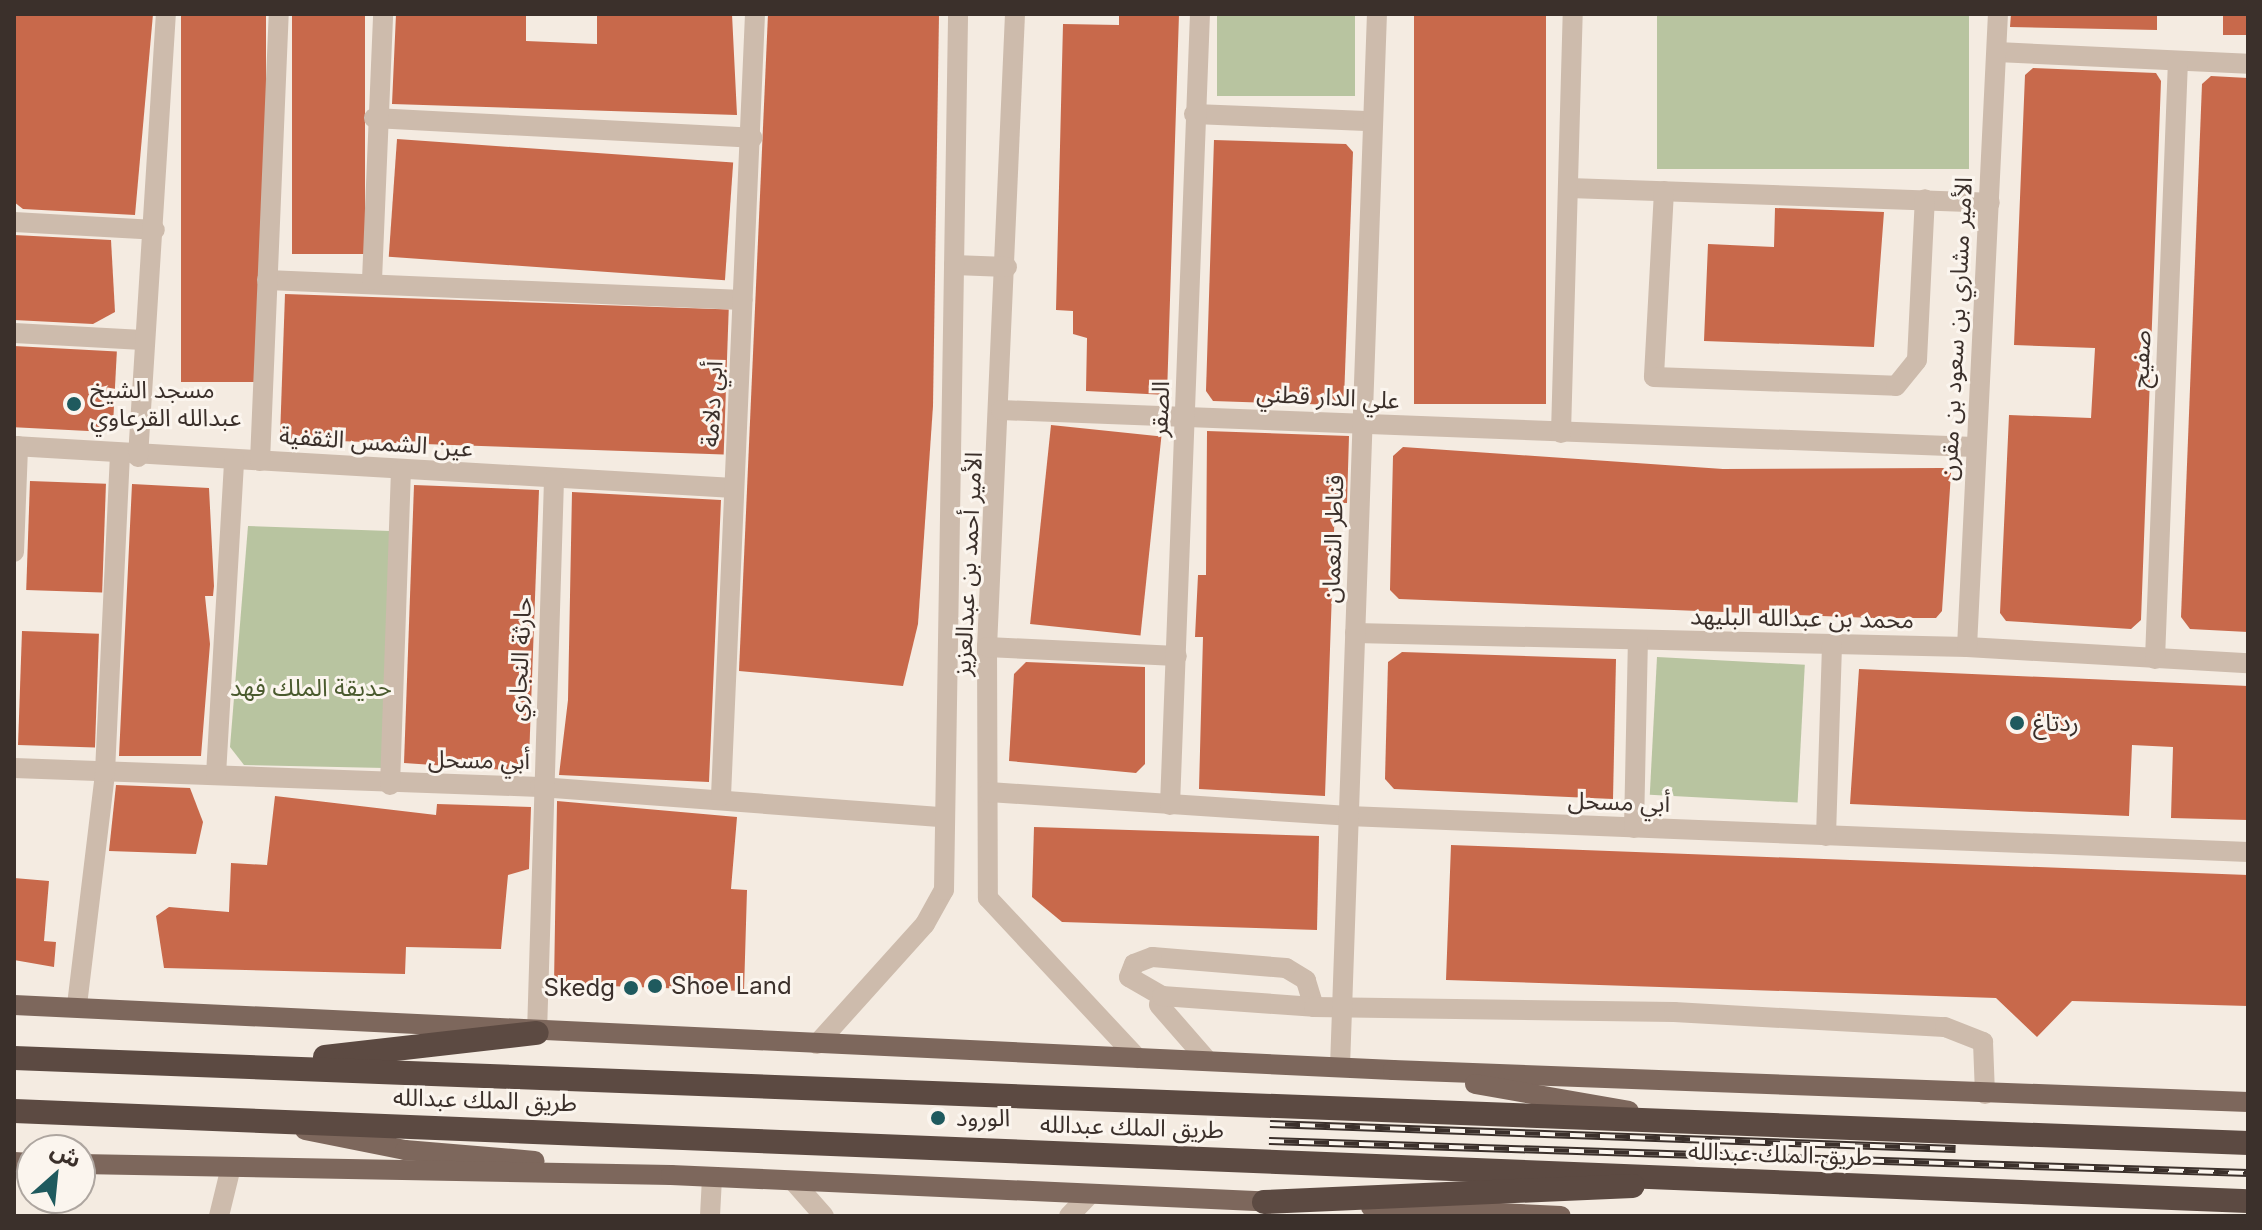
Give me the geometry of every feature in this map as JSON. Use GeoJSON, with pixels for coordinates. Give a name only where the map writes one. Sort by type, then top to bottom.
{"type":"FeatureCollection","features":[{"type":"Feature","properties":{"kind":"highway"},"geometry":{"type":"LineString","coordinates":[[183,1066],[351,1056],[537,1033]]}},
{"type":"Feature","properties":{"kind":"highway","name":"طريق الملك عبدالله"},"geometry":{"type":"LineString","coordinates":[[14,1058],[1668,1118],[1956,1136],[2241,1142]]}},
{"type":"Feature","properties":{"kind":"highway","name":"طريق الملك عبدالله"},"geometry":{"type":"LineString","coordinates":[[14,1111],[2244,1202]]}},
{"type":"Feature","properties":{"kind":"highway"},"geometry":{"type":"LineString","coordinates":[[1264,1202],[1602,1191],[1682,1177]]}},
{"type":"Feature","properties":{"kind":"main road"},"geometry":{"type":"LineString","coordinates":[[14,1005],[77,1005],[537,1033],[1985,1094],[2248,1102]]}},
{"type":"Feature","properties":{"kind":"main road"},"geometry":{"type":"LineString","coordinates":[[1393,1070],[1668,1118]]}},
{"type":"Feature","properties":{"kind":"main road"},"geometry":{"type":"LineString","coordinates":[[258,1121],[405,1150],[712,1178],[1561,1216]]}},
{"type":"Feature","properties":{"kind":"main road"},"geometry":{"type":"LineString","coordinates":[[96,1165],[230,1171],[671,1175]]}},
{"type":"Feature","properties":{"kind":"street"},"geometry":{"type":"LineString","coordinates":[[77,1005],[105,772],[129,457],[155,230],[166,14]]}},
{"type":"Feature","properties":{"kind":"street"},"geometry":{"type":"LineString","coordinates":[[260,461],[279,14]]}},
{"type":"Feature","properties":{"kind":"street"},"geometry":{"type":"LineString","coordinates":[[372,280],[374,118],[383,14]]}},
{"type":"Feature","properties":{"kind":"street","name":"أبي دلامة"},"geometry":{"type":"LineString","coordinates":[[721,796],[755,14]]}},
{"type":"Feature","properties":{"kind":"street","name":"الأمير أحمد بن عبدالعزيز"},"geometry":{"type":"LineString","coordinates":[[817,1044],[925,924],[944,890],[958,14]]}},
{"type":"Feature","properties":{"kind":"street","name":"الأمير أحمد بن عبدالعزيز"},"geometry":{"type":"LineString","coordinates":[[1015,14],[1001,410],[987,647],[988,898],[1137,1058]]}},
{"type":"Feature","properties":{"kind":"street","name":"الصقر"},"geometry":{"type":"LineString","coordinates":[[1170,805],[1200,14]]}},
{"type":"Feature","properties":{"kind":"street","name":"قناطر النعمان"},"geometry":{"type":"LineString","coordinates":[[1340,1067],[1377,14]]}},
{"type":"Feature","properties":{"kind":"street"},"geometry":{"type":"LineString","coordinates":[[1561,433],[1573,14]]}},
{"type":"Feature","properties":{"kind":"street","name":"الأمير مشاري بن سعود بن مقرن"},"geometry":{"type":"LineString","coordinates":[[1967,647],[1974,447],[1990,203],[1998,14]]}},
{"type":"Feature","properties":{"kind":"street"},"geometry":{"type":"LineString","coordinates":[[1997,52],[2248,64]]}},
{"type":"Feature","properties":{"kind":"street","name":"صفيح"},"geometry":{"type":"LineString","coordinates":[[2155,659],[2178,61]]}},
{"type":"Feature","properties":{"kind":"street"},"geometry":{"type":"LineString","coordinates":[[1194,114],[1372,121]]}},
{"type":"Feature","properties":{"kind":"street"},"geometry":{"type":"LineString","coordinates":[[374,118],[752,138]]}},
{"type":"Feature","properties":{"kind":"street"},"geometry":{"type":"LineString","coordinates":[[1569,188],[1990,203]]}},
{"type":"Feature","properties":{"kind":"street"},"geometry":{"type":"LineString","coordinates":[[1664,191],[1654,377],[1880,385],[1910,377],[1917,360],[1925,199]]}},
{"type":"Feature","properties":{"kind":"street"},"geometry":{"type":"LineString","coordinates":[[14,222],[155,230]]}},
{"type":"Feature","properties":{"kind":"street"},"geometry":{"type":"LineString","coordinates":[[954,265],[1007,267]]}},
{"type":"Feature","properties":{"kind":"street"},"geometry":{"type":"LineString","coordinates":[[267,280],[372,280],[743,300]]}},
{"type":"Feature","properties":{"kind":"street"},"geometry":{"type":"LineString","coordinates":[[14,333],[143,340]]}},
{"type":"Feature","properties":{"kind":"street","name":"علي الدار قطني"},"geometry":{"type":"LineString","coordinates":[[1001,410],[1974,447]]}},
{"type":"Feature","properties":{"kind":"street"},"geometry":{"type":"LineString","coordinates":[[14,552],[16,446]]}},
{"type":"Feature","properties":{"kind":"street","name":"عين الشمس الثقفية"},"geometry":{"type":"LineString","coordinates":[[16,446],[129,457],[260,461],[734,488]]}},
{"type":"Feature","properties":{"kind":"street"},"geometry":{"type":"LineString","coordinates":[[216,775],[234,460]]}},
{"type":"Feature","properties":{"kind":"street"},"geometry":{"type":"LineString","coordinates":[[390,785],[401,470]]}},
{"type":"Feature","properties":{"kind":"street","name":"حارثة النجاري"},"geometry":{"type":"LineString","coordinates":[[537,1033],[540,787],[554,480]]}},
{"type":"Feature","properties":{"kind":"street","name":"محمد بن عبدالله البليهد"},"geometry":{"type":"LineString","coordinates":[[1355,633],[1967,647],[2248,663]]}},
{"type":"Feature","properties":{"kind":"street"},"geometry":{"type":"LineString","coordinates":[[1634,828],[1638,641]]}},
{"type":"Feature","properties":{"kind":"street"},"geometry":{"type":"LineString","coordinates":[[1826,836],[1832,646]]}},
{"type":"Feature","properties":{"kind":"street"},"geometry":{"type":"LineString","coordinates":[[987,647],[1177,656]]}},
{"type":"Feature","properties":{"kind":"street","name":"أبي مسحل"},"geometry":{"type":"LineString","coordinates":[[14,768],[721,796],[943,817]]}},
{"type":"Feature","properties":{"kind":"street","name":"أبي مسحل"},"geometry":{"type":"LineString","coordinates":[[989,792],[1348,816],[2248,852]]}},
{"type":"Feature","properties":{"kind":"street"},"geometry":{"type":"LineString","coordinates":[[1314,1007],[1306,980],[1286,968],[1139,960],[1131,981],[1162,996],[1314,1007],[1674,1012],[1945,1027],[1983,1042],[1985,1094]]}},
{"type":"Feature","properties":{"kind":"street"},"geometry":{"type":"LineString","coordinates":[[1162,996],[1159,1005],[1207,1060]]}},
{"type":"Feature","properties":{"kind":"street"},"geometry":{"type":"LineString","coordinates":[[219,1216],[230,1171]]}},
{"type":"Feature","properties":{"kind":"street"},"geometry":{"type":"LineString","coordinates":[[710,1216],[712,1178]]}},
{"type":"Feature","properties":{"kind":"street"},"geometry":{"type":"LineString","coordinates":[[794,1182],[824,1216]]}},
{"type":"Feature","properties":{"kind":"street"},"geometry":{"type":"LineString","coordinates":[[1069,1216],[1090,1194]]}},
{"type":"Feature","properties":{"kind":"green space"},"geometry":{"type":"Polygon","coordinates":[[[1217,14],[1355,14],[1355,96],[1217,96],[1217,14]]]}},
{"type":"Feature","properties":{"kind":"green space"},"geometry":{"type":"Polygon","coordinates":[[[1657,14],[1969,14],[1969,169],[1657,169],[1657,14]]]}},
{"type":"Feature","properties":{"kind":"green space","name":"حديقة الملك فهد"},"geometry":{"type":"Polygon","coordinates":[[[248,526],[390,531],[385,768],[244,765],[230,747],[248,526]]]}},
{"type":"Feature","properties":{"kind":"green space"},"geometry":{"type":"Polygon","coordinates":[[[1657,657],[1805,665],[1798,803],[1650,795],[1657,657]]]}},
{"type":"Feature","properties":{"kind":"building"},"geometry":{"type":"Polygon","coordinates":[[[16,14],[153,14],[135,215],[23,209],[14,202],[16,14]]]}},
{"type":"Feature","properties":{"kind":"building"},"geometry":{"type":"Polygon","coordinates":[[[181,14],[266,14],[266,382],[181,382],[181,14]]]}},
{"type":"Feature","properties":{"kind":"building"},"geometry":{"type":"Polygon","coordinates":[[[292,14],[365,14],[365,254],[292,254],[292,14]]]}},
{"type":"Feature","properties":{"kind":"building"},"geometry":{"type":"Polygon","coordinates":[[[396,14],[526,14],[526,41],[597,44],[597,14],[732,14],[737,115],[392,104],[396,14]]]}},
{"type":"Feature","properties":{"kind":"building"},"geometry":{"type":"Polygon","coordinates":[[[768,14],[939,14],[933,406],[918,624],[903,686],[739,671],[768,14]]]}},
{"type":"Feature","properties":{"kind":"building"},"geometry":{"type":"Polygon","coordinates":[[[1119,14],[1179,14],[1167,395],[1086,391],[1087,338],[1073,334],[1073,311],[1056,310],[1063,24],[1119,25],[1119,14]]]}},
{"type":"Feature","properties":{"kind":"building"},"geometry":{"type":"Polygon","coordinates":[[[1414,14],[1546,14],[1546,404],[1414,404],[1414,14]]]}},
{"type":"Feature","properties":{"kind":"building"},"geometry":{"type":"Polygon","coordinates":[[[2011,14],[2157,14],[2157,30],[2010,27],[2011,14]]]}},
{"type":"Feature","properties":{"kind":"building"},"geometry":{"type":"Polygon","coordinates":[[[2223,14],[2248,14],[2248,35],[2223,35],[2223,14]]]}},
{"type":"Feature","properties":{"kind":"building"},"geometry":{"type":"Polygon","coordinates":[[[2033,68],[2156,73],[2161,81],[2141,620],[2131,629],[2006,621],[2000,613],[2009,415],[2091,418],[2095,348],[2014,345],[2025,75],[2033,68]]]}},
{"type":"Feature","properties":{"kind":"building"},"geometry":{"type":"Polygon","coordinates":[[[2211,76],[2248,78],[2248,632],[2190,629],[2181,617],[2202,84],[2211,76]]]}},
{"type":"Feature","properties":{"kind":"building"},"geometry":{"type":"Polygon","coordinates":[[[397,139],[733,163],[725,280],[389,257],[397,139]]]}},
{"type":"Feature","properties":{"kind":"building"},"geometry":{"type":"Polygon","coordinates":[[[1214,140],[1346,144],[1353,152],[1344,399],[1337,405],[1213,401],[1206,391],[1214,140]]]}},
{"type":"Feature","properties":{"kind":"building"},"geometry":{"type":"Polygon","coordinates":[[[1775,208],[1884,212],[1874,347],[1704,341],[1708,244],[1774,247],[1775,208]]]}},
{"type":"Feature","properties":{"kind":"building"},"geometry":{"type":"Polygon","coordinates":[[[14,235],[111,240],[115,312],[93,324],[14,320],[14,235]]]}},
{"type":"Feature","properties":{"kind":"building"},"geometry":{"type":"Polygon","coordinates":[[[285,294],[729,309],[724,454],[280,439],[285,294]]]}},
{"type":"Feature","properties":{"kind":"building"},"geometry":{"type":"Polygon","coordinates":[[[14,346],[117,351],[113,432],[14,427],[14,346]]]}},
{"type":"Feature","properties":{"kind":"building"},"geometry":{"type":"Polygon","coordinates":[[[1051,425],[1161,437],[1140,636],[1030,624],[1051,425]]]}},
{"type":"Feature","properties":{"kind":"building"},"geometry":{"type":"Polygon","coordinates":[[[1207,431],[1349,436],[1347,503],[1335,503],[1325,796],[1199,789],[1203,637],[1195,637],[1198,575],[1206,575],[1207,431]]]}},
{"type":"Feature","properties":{"kind":"building"},"geometry":{"type":"Polygon","coordinates":[[[1403,447],[1723,469],[1943,468],[1951,473],[1942,611],[1936,618],[1872,618],[1399,599],[1390,590],[1393,456],[1403,447]]]}},
{"type":"Feature","properties":{"kind":"building"},"geometry":{"type":"Polygon","coordinates":[[[30,481],[106,484],[102,593],[26,590],[30,481]]]}},
{"type":"Feature","properties":{"kind":"building"},"geometry":{"type":"Polygon","coordinates":[[[132,484],[209,488],[214,586],[213,596],[205,596],[210,644],[201,756],[119,756],[132,484]]]}},
{"type":"Feature","properties":{"kind":"building"},"geometry":{"type":"Polygon","coordinates":[[[414,485],[539,490],[529,759],[520,771],[404,763],[414,485]]]}},
{"type":"Feature","properties":{"kind":"building"},"geometry":{"type":"Polygon","coordinates":[[[572,492],[721,500],[709,782],[559,775],[568,700],[572,492]]]}},
{"type":"Feature","properties":{"kind":"building"},"geometry":{"type":"Polygon","coordinates":[[[22,631],[99,634],[95,748],[18,745],[22,631]]]}},
{"type":"Feature","properties":{"kind":"building"},"geometry":{"type":"Polygon","coordinates":[[[1402,652],[1616,659],[1613,799],[1394,789],[1385,779],[1388,662],[1402,652]]]}},
{"type":"Feature","properties":{"kind":"building"},"geometry":{"type":"Polygon","coordinates":[[[1026,662],[1145,667],[1145,764],[1136,773],[1009,761],[1014,674],[1026,662]]]}},
{"type":"Feature","properties":{"kind":"building"},"geometry":{"type":"Polygon","coordinates":[[[1859,669],[2248,686],[2248,820],[2171,818],[2173,747],[2132,745],[2129,816],[1850,804],[1859,669]]]}},
{"type":"Feature","properties":{"kind":"building"},"geometry":{"type":"Polygon","coordinates":[[[116,785],[190,788],[203,822],[196,854],[109,851],[116,785]]]}},
{"type":"Feature","properties":{"kind":"building"},"geometry":{"type":"Polygon","coordinates":[[[275,796],[436,815],[437,804],[531,807],[529,869],[508,875],[501,949],[406,947],[405,974],[164,968],[156,916],[169,907],[229,912],[231,863],[267,865],[275,796]]]}},
{"type":"Feature","properties":{"kind":"building"},"geometry":{"type":"Polygon","coordinates":[[[557,801],[737,817],[731,889],[747,890],[744,991],[554,984],[557,801]]]}},
{"type":"Feature","properties":{"kind":"building"},"geometry":{"type":"Polygon","coordinates":[[[1034,827],[1319,836],[1317,930],[1062,922],[1032,897],[1034,827]]]}},
{"type":"Feature","properties":{"kind":"building"},"geometry":{"type":"Polygon","coordinates":[[[1451,845],[2248,875],[2248,1006],[2072,1001],[2037,1037],[1996,998],[1446,980],[1451,845]]]}},
{"type":"Feature","properties":{"kind":"building"},"geometry":{"type":"Polygon","coordinates":[[[14,878],[49,881],[44,941],[56,942],[54,967],[14,960],[14,878]]]}},
{"type":"Feature","properties":{"kind":"railway"},"geometry":{"type":"LineString","coordinates":[[1270,1124],[1956,1149]]}},
{"type":"Feature","properties":{"kind":"railway"},"geometry":{"type":"LineString","coordinates":[[1269,1141],[2248,1173]]}},
{"type":"Feature","properties":{"kind":"place","name":"مسجد الشيخ عبدالله القرعاوي"},"geometry":{"type":"Point","coordinates":[74,404]}},
{"type":"Feature","properties":{"kind":"place","name":"ردتاغ"},"geometry":{"type":"Point","coordinates":[2017,723]}},
{"type":"Feature","properties":{"kind":"place","name":"Shoe Land"},"geometry":{"type":"Point","coordinates":[655,986]}},
{"type":"Feature","properties":{"kind":"place","name":"Skedg"},"geometry":{"type":"Point","coordinates":[631,988]}},
{"type":"Feature","properties":{"kind":"place","name":"الورود"},"geometry":{"type":"Point","coordinates":[938,1118]}}]}
